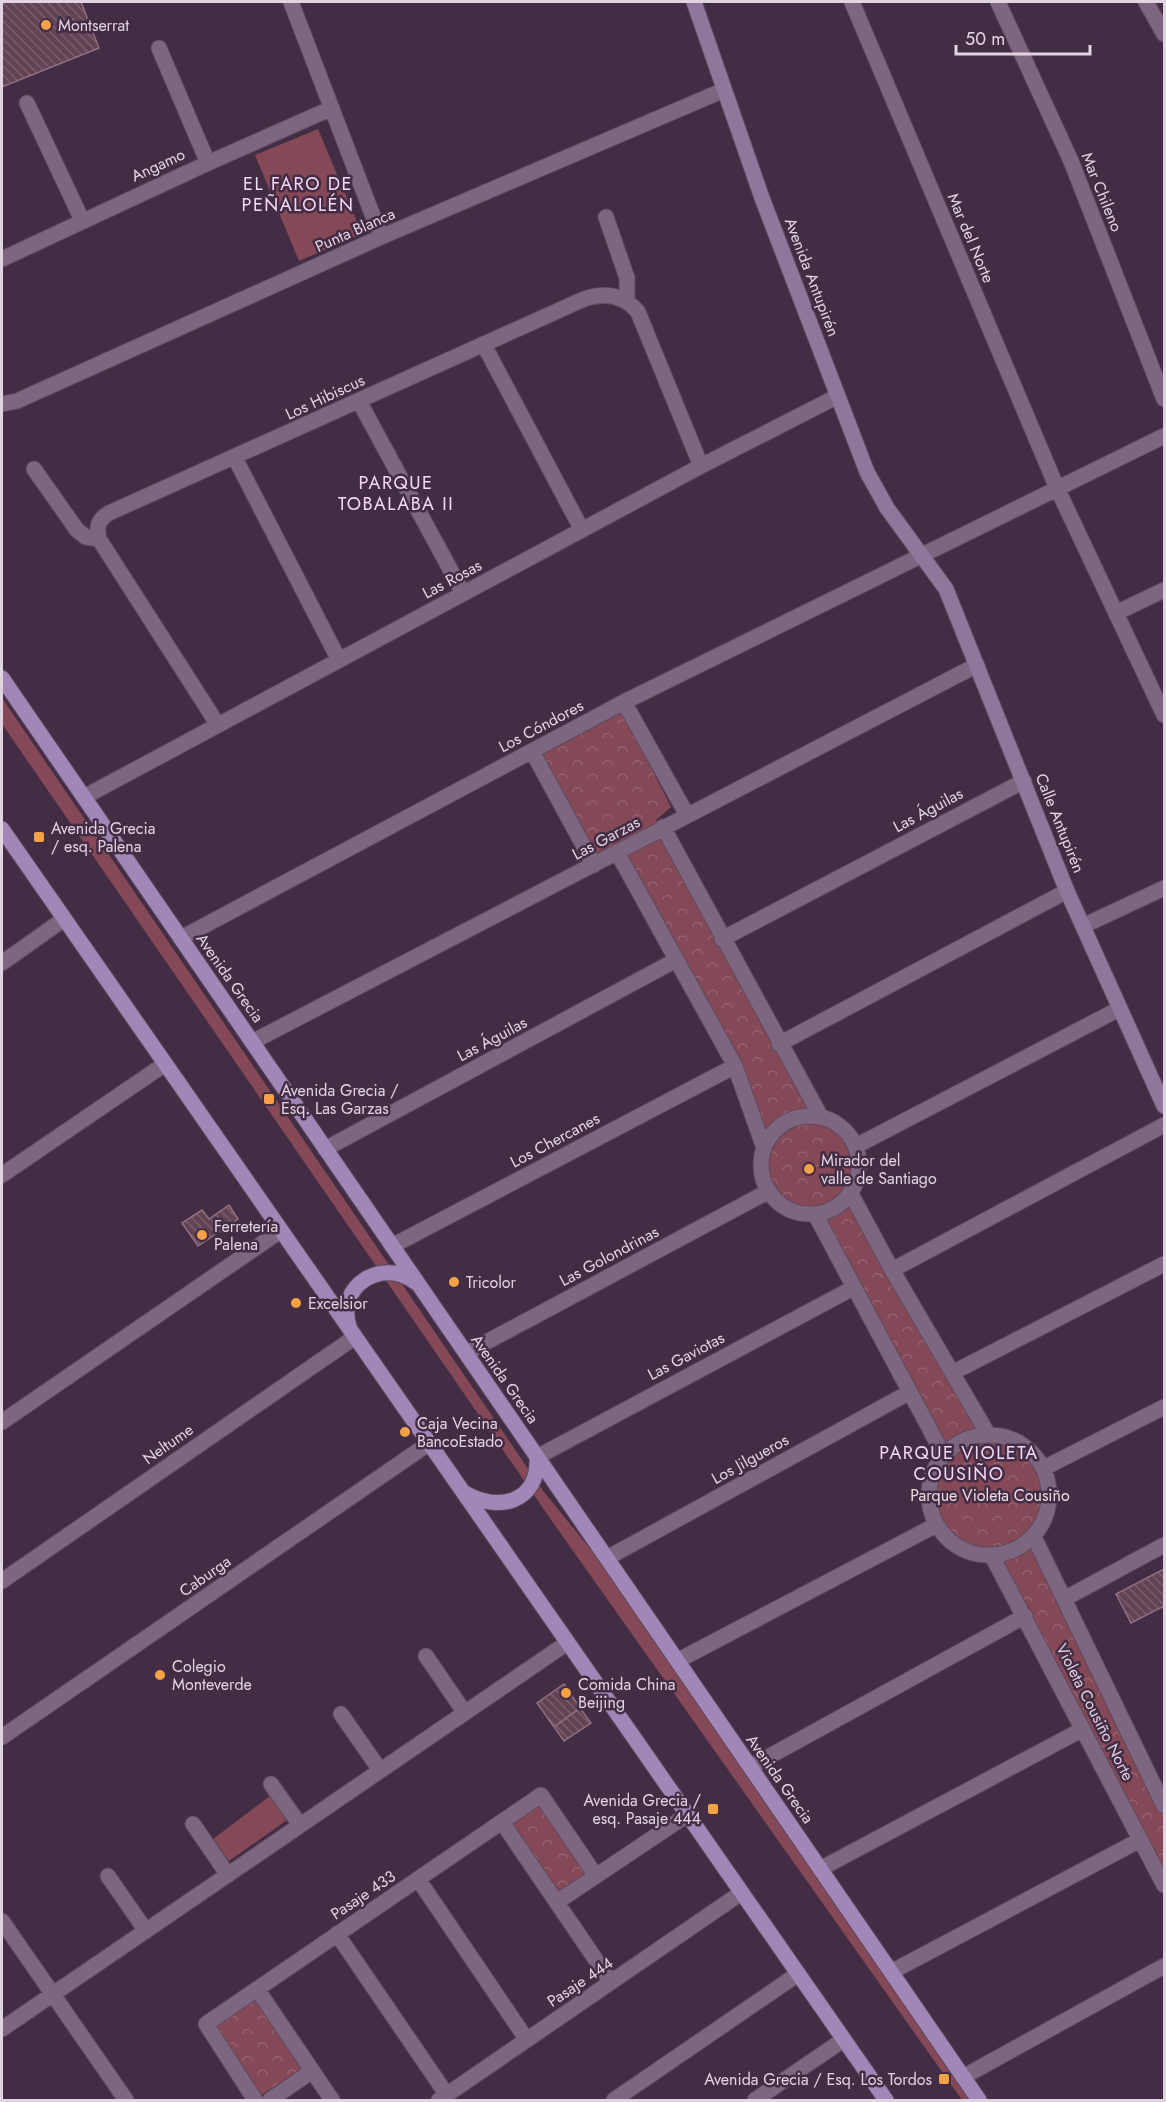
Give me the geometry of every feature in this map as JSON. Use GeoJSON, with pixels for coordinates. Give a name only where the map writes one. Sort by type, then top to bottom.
{"type":"FeatureCollection","features":[{"type":"Feature","properties":{"kind":"main road","name":"Avenida Grecia"},"geometry":{"type":"LineString","coordinates":[[2,678],[979,2100]]}},
{"type":"Feature","properties":{"kind":"main road"},"geometry":{"type":"LineString","coordinates":[[2,829],[886,2100]]}},
{"type":"Feature","properties":{"kind":"main road"},"geometry":{"type":"LineString","coordinates":[[355,1337],[348,1323],[347,1307],[352,1292],[366,1278],[381,1272],[402,1275],[419,1286],[426,1296]]}},
{"type":"Feature","properties":{"kind":"main road"},"geometry":{"type":"LineString","coordinates":[[462,1492],[487,1503],[512,1501],[531,1485],[538,1468],[537,1457]]}},
{"type":"Feature","properties":{"kind":"street"},"geometry":{"type":"LineString","coordinates":[[291,2],[381,237]]}},
{"type":"Feature","properties":{"kind":"street","name":"Avenida Antupirén"},"geometry":{"type":"LineString","coordinates":[[695,2],[762,198],[876,490],[922,554]]}},
{"type":"Feature","properties":{"kind":"street","name":"Mar del Norte"},"geometry":{"type":"LineString","coordinates":[[852,2],[1057,488],[1164,715]]}},
{"type":"Feature","properties":{"kind":"street","name":"Mar Chileno"},"geometry":{"type":"LineString","coordinates":[[998,2],[1071,161],[1164,399]]}},
{"type":"Feature","properties":{"kind":"street"},"geometry":{"type":"LineString","coordinates":[[1146,2],[1164,34]]}},
{"type":"Feature","properties":{"kind":"street"},"geometry":{"type":"LineString","coordinates":[[159,48],[208,163]]}},
{"type":"Feature","properties":{"kind":"street","name":"Punta Blanca"},"geometry":{"type":"LineString","coordinates":[[2,404],[16,401],[381,237],[724,90]]}},
{"type":"Feature","properties":{"kind":"street"},"geometry":{"type":"LineString","coordinates":[[27,103],[82,220]]}},
{"type":"Feature","properties":{"kind":"street","name":"Angamo"},"geometry":{"type":"LineString","coordinates":[[2,259],[82,220],[332,108]]}},
{"type":"Feature","properties":{"kind":"street"},"geometry":{"type":"LineString","coordinates":[[606,217],[627,278],[627,301],[642,320],[701,466]]}},
{"type":"Feature","properties":{"kind":"street","name":"Los Hibiscus"},"geometry":{"type":"LineString","coordinates":[[99,539],[97,531],[100,520],[109,513],[584,299],[606,295],[627,301]]}},
{"type":"Feature","properties":{"kind":"street"},"geometry":{"type":"LineString","coordinates":[[484,345],[582,530]]}},
{"type":"Feature","properties":{"kind":"street","name":"Las Rosas"},"geometry":{"type":"LineString","coordinates":[[84,797],[701,466],[838,396]]}},
{"type":"Feature","properties":{"kind":"street"},"geometry":{"type":"LineString","coordinates":[[359,401],[463,593]]}},
{"type":"Feature","properties":{"kind":"street","name":"Los Cóndores"},"geometry":{"type":"LineString","coordinates":[[181,938],[624,702],[1164,436]]}},
{"type":"Feature","properties":{"kind":"street"},"geometry":{"type":"LineString","coordinates":[[235,458],[339,660]]}},
{"type":"Feature","properties":{"kind":"street"},"geometry":{"type":"LineString","coordinates":[[34,469],[77,530],[86,537],[99,539],[218,725]]}},
{"type":"Feature","properties":{"kind":"street","name":"Calle Antupirén"},"geometry":{"type":"LineString","coordinates":[[922,554],[946,589],[1067,891],[1164,1107]]}},
{"type":"Feature","properties":{"kind":"street"},"geometry":{"type":"LineString","coordinates":[[1116,613],[1164,590]]}},
{"type":"Feature","properties":{"kind":"street","name":"Las Garzas"},"geometry":{"type":"LineString","coordinates":[[252,1042],[977,665]]}},
{"type":"Feature","properties":{"kind":"street"},"geometry":{"type":"LineString","coordinates":[[624,702],[687,815]]}},
{"type":"Feature","properties":{"kind":"street"},"geometry":{"type":"LineString","coordinates":[[532,751],[594,865]]}},
{"type":"Feature","properties":{"kind":"street","name":"Las Águilas"},"geometry":{"type":"LineString","coordinates":[[722,939],[1024,781]]}},
{"type":"Feature","properties":{"kind":"street"},"geometry":{"type":"LineString","coordinates":[[663,827],[779,1044],[821,1117]]}},
{"type":"Feature","properties":{"kind":"street"},"geometry":{"type":"LineString","coordinates":[[617,852],[735,1066],[764,1148]]}},
{"type":"Feature","properties":{"kind":"street"},"geometry":{"type":"LineString","coordinates":[[1083,926],[1164,888]]}},
{"type":"Feature","properties":{"kind":"street"},"geometry":{"type":"LineString","coordinates":[[779,1044],[1067,891]]}},
{"type":"Feature","properties":{"kind":"street"},"geometry":{"type":"LineString","coordinates":[[2,963],[64,919]]}},
{"type":"Feature","properties":{"kind":"street","name":"Las Águilas"},"geometry":{"type":"LineString","coordinates":[[326,1149],[676,960]]}},
{"type":"Feature","properties":{"kind":"street"},"geometry":{"type":"LineString","coordinates":[[856,1146],[1119,1009]]}},
{"type":"Feature","properties":{"kind":"street"},"geometry":{"type":"LineString","coordinates":[[2,1175],[165,1064]]}},
{"type":"Feature","properties":{"kind":"street","name":"Los Chercanes"},"geometry":{"type":"LineString","coordinates":[[392,1245],[735,1066]]}},
{"type":"Feature","properties":{"kind":"street"},"geometry":{"type":"LineString","coordinates":[[821,1117],[836,1122],[848,1132],[856,1146],[860,1162],[858,1179],[851,1194],[841,1204],[815,1214],[789,1209],[769,1191],[761,1163],[764,1148],[770,1136],[793,1119],[821,1117]]}},
{"type":"Feature","properties":{"kind":"street"},"geometry":{"type":"LineString","coordinates":[[892,1270],[1164,1125]]}},
{"type":"Feature","properties":{"kind":"street","name":"Las Golondrinas"},"geometry":{"type":"LineString","coordinates":[[466,1353],[769,1191]]}},
{"type":"Feature","properties":{"kind":"street"},"geometry":{"type":"LineString","coordinates":[[851,1194],[892,1270],[988,1434]]}},
{"type":"Feature","properties":{"kind":"street"},"geometry":{"type":"LineString","coordinates":[[815,1214],[943,1454]]}},
{"type":"Feature","properties":{"kind":"street"},"geometry":{"type":"LineString","coordinates":[[2,1422],[280,1231]]}},
{"type":"Feature","properties":{"kind":"street"},"geometry":{"type":"LineString","coordinates":[[952,1372],[1164,1264]]}},
{"type":"Feature","properties":{"kind":"street","name":"Las Gaviotas"},"geometry":{"type":"LineString","coordinates":[[537,1457],[853,1288]]}},
{"type":"Feature","properties":{"kind":"street","name":"Neltume"},"geometry":{"type":"LineString","coordinates":[[2,1581],[355,1337]]}},
{"type":"Feature","properties":{"kind":"street","name":"Los Jilgueros"},"geometry":{"type":"LineString","coordinates":[[607,1558],[910,1392]]}},
{"type":"Feature","properties":{"kind":"street"},"geometry":{"type":"LineString","coordinates":[[1044,1468],[1164,1407]]}},
{"type":"Feature","properties":{"kind":"street"},"geometry":{"type":"LineString","coordinates":[[988,1434],[1010,1438],[1030,1450],[1044,1468],[1050,1492],[1047,1516],[1034,1537],[1015,1551],[992,1556],[960,1548],[936,1525],[928,1501],[931,1476],[943,1454],[963,1440],[988,1434]]}},
{"type":"Feature","properties":{"kind":"street","name":"Caburga"},"geometry":{"type":"LineString","coordinates":[[2,1737],[428,1444]]}},
{"type":"Feature","properties":{"kind":"street"},"geometry":{"type":"LineString","coordinates":[[677,1661],[936,1525]]}},
{"type":"Feature","properties":{"kind":"street"},"geometry":{"type":"LineString","coordinates":[[1034,1537],[1164,1806]]}},
{"type":"Feature","properties":{"kind":"street"},"geometry":{"type":"LineString","coordinates":[[1064,1599],[1164,1545]]}},
{"type":"Feature","properties":{"kind":"street","name":"Violeta Cousiño Norte"},"geometry":{"type":"LineString","coordinates":[[992,1556],[1164,1885]]}},
{"type":"Feature","properties":{"kind":"street"},"geometry":{"type":"LineString","coordinates":[[750,1767],[1025,1616]]}},
{"type":"Feature","properties":{"kind":"street"},"geometry":{"type":"LineString","coordinates":[[2,2030],[567,1643]]}},
{"type":"Feature","properties":{"kind":"street"},"geometry":{"type":"LineString","coordinates":[[426,1656],[465,1713]]}},
{"type":"Feature","properties":{"kind":"street"},"geometry":{"type":"LineString","coordinates":[[341,1714],[380,1770]]}},
{"type":"Feature","properties":{"kind":"street"},"geometry":{"type":"LineString","coordinates":[[820,1869],[1083,1729]]}},
{"type":"Feature","properties":{"kind":"street"},"geometry":{"type":"LineString","coordinates":[[272,1784],[300,1826]]}},
{"type":"Feature","properties":{"kind":"street","name":"Pasaje 433"},"geometry":{"type":"LineString","coordinates":[[255,2100],[206,2024],[541,1795],[596,1876]]}},
{"type":"Feature","properties":{"kind":"street"},"geometry":{"type":"LineString","coordinates":[[557,1902],[687,1815]]}},
{"type":"Feature","properties":{"kind":"street"},"geometry":{"type":"LineString","coordinates":[[502,1822],[611,1982]]}},
{"type":"Feature","properties":{"kind":"street"},"geometry":{"type":"LineString","coordinates":[[193,1824],[228,1875]]}},
{"type":"Feature","properties":{"kind":"street"},"geometry":{"type":"LineString","coordinates":[[891,1972],[1140,1840]]}},
{"type":"Feature","properties":{"kind":"street"},"geometry":{"type":"LineString","coordinates":[[108,1876],[146,1931]]}},
{"type":"Feature","properties":{"kind":"street"},"geometry":{"type":"LineString","coordinates":[[418,1879],[527,2040]]}},
{"type":"Feature","properties":{"kind":"street","name":"Pasaje 444"},"geometry":{"type":"LineString","coordinates":[[443,2098],[741,1893]]}},
{"type":"Feature","properties":{"kind":"street"},"geometry":{"type":"LineString","coordinates":[[2,1921],[126,2100]]}},
{"type":"Feature","properties":{"kind":"street"},"geometry":{"type":"LineString","coordinates":[[337,1934],[443,2098]]}},
{"type":"Feature","properties":{"kind":"street"},"geometry":{"type":"LineString","coordinates":[[963,2077],[1164,1966]]}},
{"type":"Feature","properties":{"kind":"street"},"geometry":{"type":"LineString","coordinates":[[614,2100],[798,1974]]}},
{"type":"Feature","properties":{"kind":"street"},"geometry":{"type":"LineString","coordinates":[[257,1989],[333,2100]]}},
{"type":"Feature","properties":{"kind":"street"},"geometry":{"type":"LineString","coordinates":[[755,2100],[843,2040]]}},
{"type":"Feature","properties":{"kind":"street"},"geometry":{"type":"LineString","coordinates":[[270,2100],[312,2071]]}},
{"type":"Feature","properties":{"kind":"green space"},"geometry":{"type":"Polygon","coordinates":[[[318,129],[362,234],[299,261],[255,155],[318,129]]]}},
{"type":"Feature","properties":{"kind":"green space"},"geometry":{"type":"Polygon","coordinates":[[[2,698],[544,1492],[610,1573],[974,2100],[962,2100],[554,1524],[2,724],[2,698]]]}},
{"type":"Feature","properties":{"kind":"green space","name":"Parque Violeta Cousiño"},"geometry":{"type":"Polygon","coordinates":[[[621,708],[671,807],[656,820],[819,1123],[840,1133],[851,1149],[853,1169],[847,1191],[988,1441],[1020,1453],[1031,1462],[1038,1474],[1042,1486],[1041,1501],[1029,1533],[1164,1806],[1164,1878],[992,1550],[965,1543],[943,1524],[935,1502],[937,1479],[948,1459],[814,1209],[792,1203],[776,1191],[769,1173],[769,1150],[618,844],[596,853],[538,753],[621,708]]]}},
{"type":"Feature","properties":{"kind":"green space"},"geometry":{"type":"Polygon","coordinates":[[[274,1793],[290,1818],[229,1861],[213,1839],[274,1793]]]}},
{"type":"Feature","properties":{"kind":"green space"},"geometry":{"type":"Polygon","coordinates":[[[541,1802],[590,1874],[558,1896],[509,1823],[541,1802]]]}},
{"type":"Feature","properties":{"kind":"green space"},"geometry":{"type":"Polygon","coordinates":[[[256,1999],[302,2068],[260,2096],[214,2027],[256,1999]]]}},
{"type":"Feature","properties":{"kind":"building","name":"Montserrat"},"geometry":{"type":"Polygon","coordinates":[[[2,2],[81,2],[99,48],[2,87],[2,2]]]}},
{"type":"Feature","properties":{"kind":"building","name":"Ferretería Palena"},"geometry":{"type":"Polygon","coordinates":[[[229,1205],[238,1219],[198,1246],[182,1223],[202,1210],[209,1219],[229,1205]]]}},
{"type":"Feature","properties":{"kind":"building"},"geometry":{"type":"Polygon","coordinates":[[[1164,1569],[1164,1606],[1131,1623],[1116,1594],[1164,1569]]]}},
{"type":"Feature","properties":{"kind":"building"},"geometry":{"type":"Polygon","coordinates":[[[564,1684],[580,1708],[554,1727],[537,1703],[564,1684]]]}},
{"type":"Feature","properties":{"kind":"building"},"geometry":{"type":"Polygon","coordinates":[[[580,1708],[591,1723],[564,1741],[554,1727],[580,1708]]]}},
{"type":"Feature","properties":{"kind":"place","name":"Montserrat"},"geometry":{"type":"Point","coordinates":[46,25]}},
{"type":"Feature","properties":{"kind":"place","name":"Avenida Grecia / esq. Palena"},"geometry":{"type":"Point","coordinates":[39,837]}},
{"type":"Feature","properties":{"kind":"place","name":"Avenida Grecia / Esq. Las Garzas"},"geometry":{"type":"Point","coordinates":[269,1099]}},
{"type":"Feature","properties":{"kind":"place","name":"Mirador del valle de Santiago"},"geometry":{"type":"Point","coordinates":[809,1169]}},
{"type":"Feature","properties":{"kind":"place","name":"Ferretería Palena"},"geometry":{"type":"Point","coordinates":[202,1235]}},
{"type":"Feature","properties":{"kind":"place","name":"Tricolor"},"geometry":{"type":"Point","coordinates":[454,1282]}},
{"type":"Feature","properties":{"kind":"place","name":"Excelsior"},"geometry":{"type":"Point","coordinates":[296,1303]}},
{"type":"Feature","properties":{"kind":"place","name":"Caja Vecina BancoEstado"},"geometry":{"type":"Point","coordinates":[405,1432]}},
{"type":"Feature","properties":{"kind":"place","name":"Colegio Monteverde"},"geometry":{"type":"Point","coordinates":[160,1675]}},
{"type":"Feature","properties":{"kind":"place","name":"Comida China Beijing"},"geometry":{"type":"Point","coordinates":[566,1693]}},
{"type":"Feature","properties":{"kind":"place","name":"Avenida Grecia / esq. Pasaje 444"},"geometry":{"type":"Point","coordinates":[713,1809]}},
{"type":"Feature","properties":{"kind":"place","name":"Avenida Grecia / Esq. Los Tordos"},"geometry":{"type":"Point","coordinates":[944,2079]}},
{"type":"Feature","properties":{"kind":"district","name":"EL FARO DE PEÑALOLÉN"},"geometry":{"type":"Point","coordinates":[298,194]}},
{"type":"Feature","properties":{"kind":"district","name":"PARQUE TOBALABA II"},"geometry":{"type":"Point","coordinates":[396,493]}},
{"type":"Feature","properties":{"kind":"district","name":"PARQUE VIOLETA COUSIÑO"},"geometry":{"type":"Point","coordinates":[959,1463]}}]}
